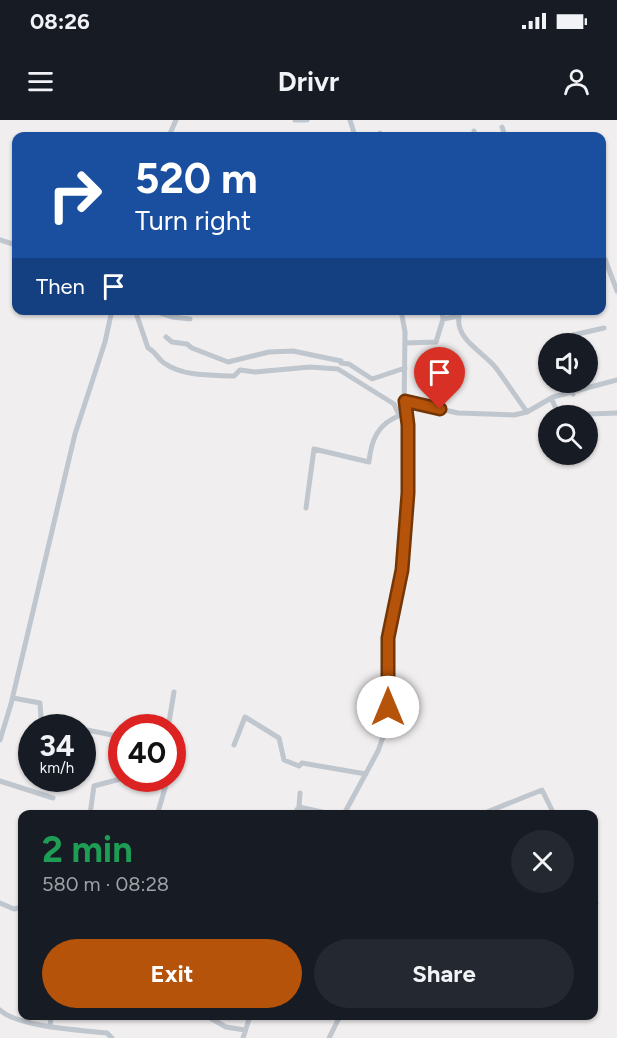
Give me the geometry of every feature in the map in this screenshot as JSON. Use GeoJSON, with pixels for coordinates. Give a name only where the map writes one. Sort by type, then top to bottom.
{"type":"FeatureCollection","features":[{"type":"Feature","properties":{"kind":"street"},"geometry":{"type":"LineString","coordinates":[[296,120],[307,120]]}},
{"type":"Feature","properties":{"kind":"street"},"geometry":{"type":"LineString","coordinates":[[502,127],[504,132]]}},
{"type":"Feature","properties":{"kind":"street"},"geometry":{"type":"LineString","coordinates":[[606,262],[617,291]]}},
{"type":"Feature","properties":{"kind":"street"},"geometry":{"type":"LineString","coordinates":[[0,740],[3,721],[13,698],[75,434],[105,342],[111,315]]}},
{"type":"Feature","properties":{"kind":"street"},"geometry":{"type":"LineString","coordinates":[[137,315],[148,348],[156,352],[163,363],[192,374],[234,376],[240,370],[255,372],[310,367],[338,369],[394,404],[403,413],[408,425],[408,493],[402,570],[388,638],[388,723],[366,774],[346,810]]}},
{"type":"Feature","properties":{"kind":"street"},"geometry":{"type":"LineString","coordinates":[[166,315],[190,319]]}},
{"type":"Feature","properties":{"kind":"street"},"geometry":{"type":"LineString","coordinates":[[402,315],[405,343],[403,413]]}},
{"type":"Feature","properties":{"kind":"street"},"geometry":{"type":"LineString","coordinates":[[405,343],[436,342],[443,315]]}},
{"type":"Feature","properties":{"kind":"street"},"geometry":{"type":"LineString","coordinates":[[443,319],[459,316],[458,322],[464,337],[495,366],[526,412]]}},
{"type":"Feature","properties":{"kind":"street"},"geometry":{"type":"LineString","coordinates":[[582,333],[604,328]]}},
{"type":"Feature","properties":{"kind":"street"},"geometry":{"type":"LineString","coordinates":[[166,337],[172,342],[187,344],[228,362],[269,352],[293,351],[341,361],[372,379],[405,368]]}},
{"type":"Feature","properties":{"kind":"street"},"geometry":{"type":"LineString","coordinates":[[338,369],[341,361]]}},
{"type":"Feature","properties":{"kind":"street"},"geometry":{"type":"LineString","coordinates":[[405,401],[458,413],[514,415],[526,412],[551,398],[573,394],[617,380]]}},
{"type":"Feature","properties":{"kind":"street"},"geometry":{"type":"LineString","coordinates":[[551,398],[559,415],[617,413]]}},
{"type":"Feature","properties":{"kind":"street"},"geometry":{"type":"LineString","coordinates":[[306,508],[314,449],[369,462],[374,436],[384,423],[403,413]]}},
{"type":"Feature","properties":{"kind":"street"},"geometry":{"type":"LineString","coordinates":[[170,714],[174,692]]}},
{"type":"Feature","properties":{"kind":"street"},"geometry":{"type":"LineString","coordinates":[[13,698],[40,703],[41,714]]}},
{"type":"Feature","properties":{"kind":"street"},"geometry":{"type":"LineString","coordinates":[[234,745],[245,717],[279,738],[284,760],[298,765],[302,763],[366,774]]}},
{"type":"Feature","properties":{"kind":"street"},"geometry":{"type":"LineString","coordinates":[[0,781],[53,798]]}},
{"type":"Feature","properties":{"kind":"street"},"geometry":{"type":"LineString","coordinates":[[91,810],[94,786],[108,782]]}},
{"type":"Feature","properties":{"kind":"street"},"geometry":{"type":"LineString","coordinates":[[492,810],[542,790],[552,810]]}},
{"type":"Feature","properties":{"kind":"street"},"geometry":{"type":"LineString","coordinates":[[159,810],[164,792]]}},
{"type":"Feature","properties":{"kind":"street"},"geometry":{"type":"LineString","coordinates":[[297,810],[300,793]]}},
{"type":"Feature","properties":{"kind":"street"},"geometry":{"type":"LineString","coordinates":[[299,807],[313,810]]}},
{"type":"Feature","properties":{"kind":"street"},"geometry":{"type":"LineString","coordinates":[[0,903],[14,909],[18,908]]}},
{"type":"Feature","properties":{"kind":"street"},"geometry":{"type":"LineString","coordinates":[[0,1010],[6,1016],[18,1019]]}},
{"type":"Feature","properties":{"kind":"street"},"geometry":{"type":"LineString","coordinates":[[22,1020],[50,1027],[107,1032],[112,1038]]}},
{"type":"Feature","properties":{"kind":"street"},"geometry":{"type":"LineString","coordinates":[[50,1027],[51,1020]]}},
{"type":"Feature","properties":{"kind":"street"},"geometry":{"type":"LineString","coordinates":[[213,1020],[226,1028],[245,1030]]}},
{"type":"Feature","properties":{"kind":"street"},"geometry":{"type":"LineString","coordinates":[[243,1038],[249,1020]]}},
{"type":"Feature","properties":{"kind":"street"},"geometry":{"type":"LineString","coordinates":[[329,1038],[338,1020]]}},
{"type":"Feature","properties":{"kind":"route"},"geometry":{"type":"LineString","coordinates":[[388,707],[388,638],[402,570],[408,493],[408,425],[404,410],[405,401],[440,409]]}}]}
